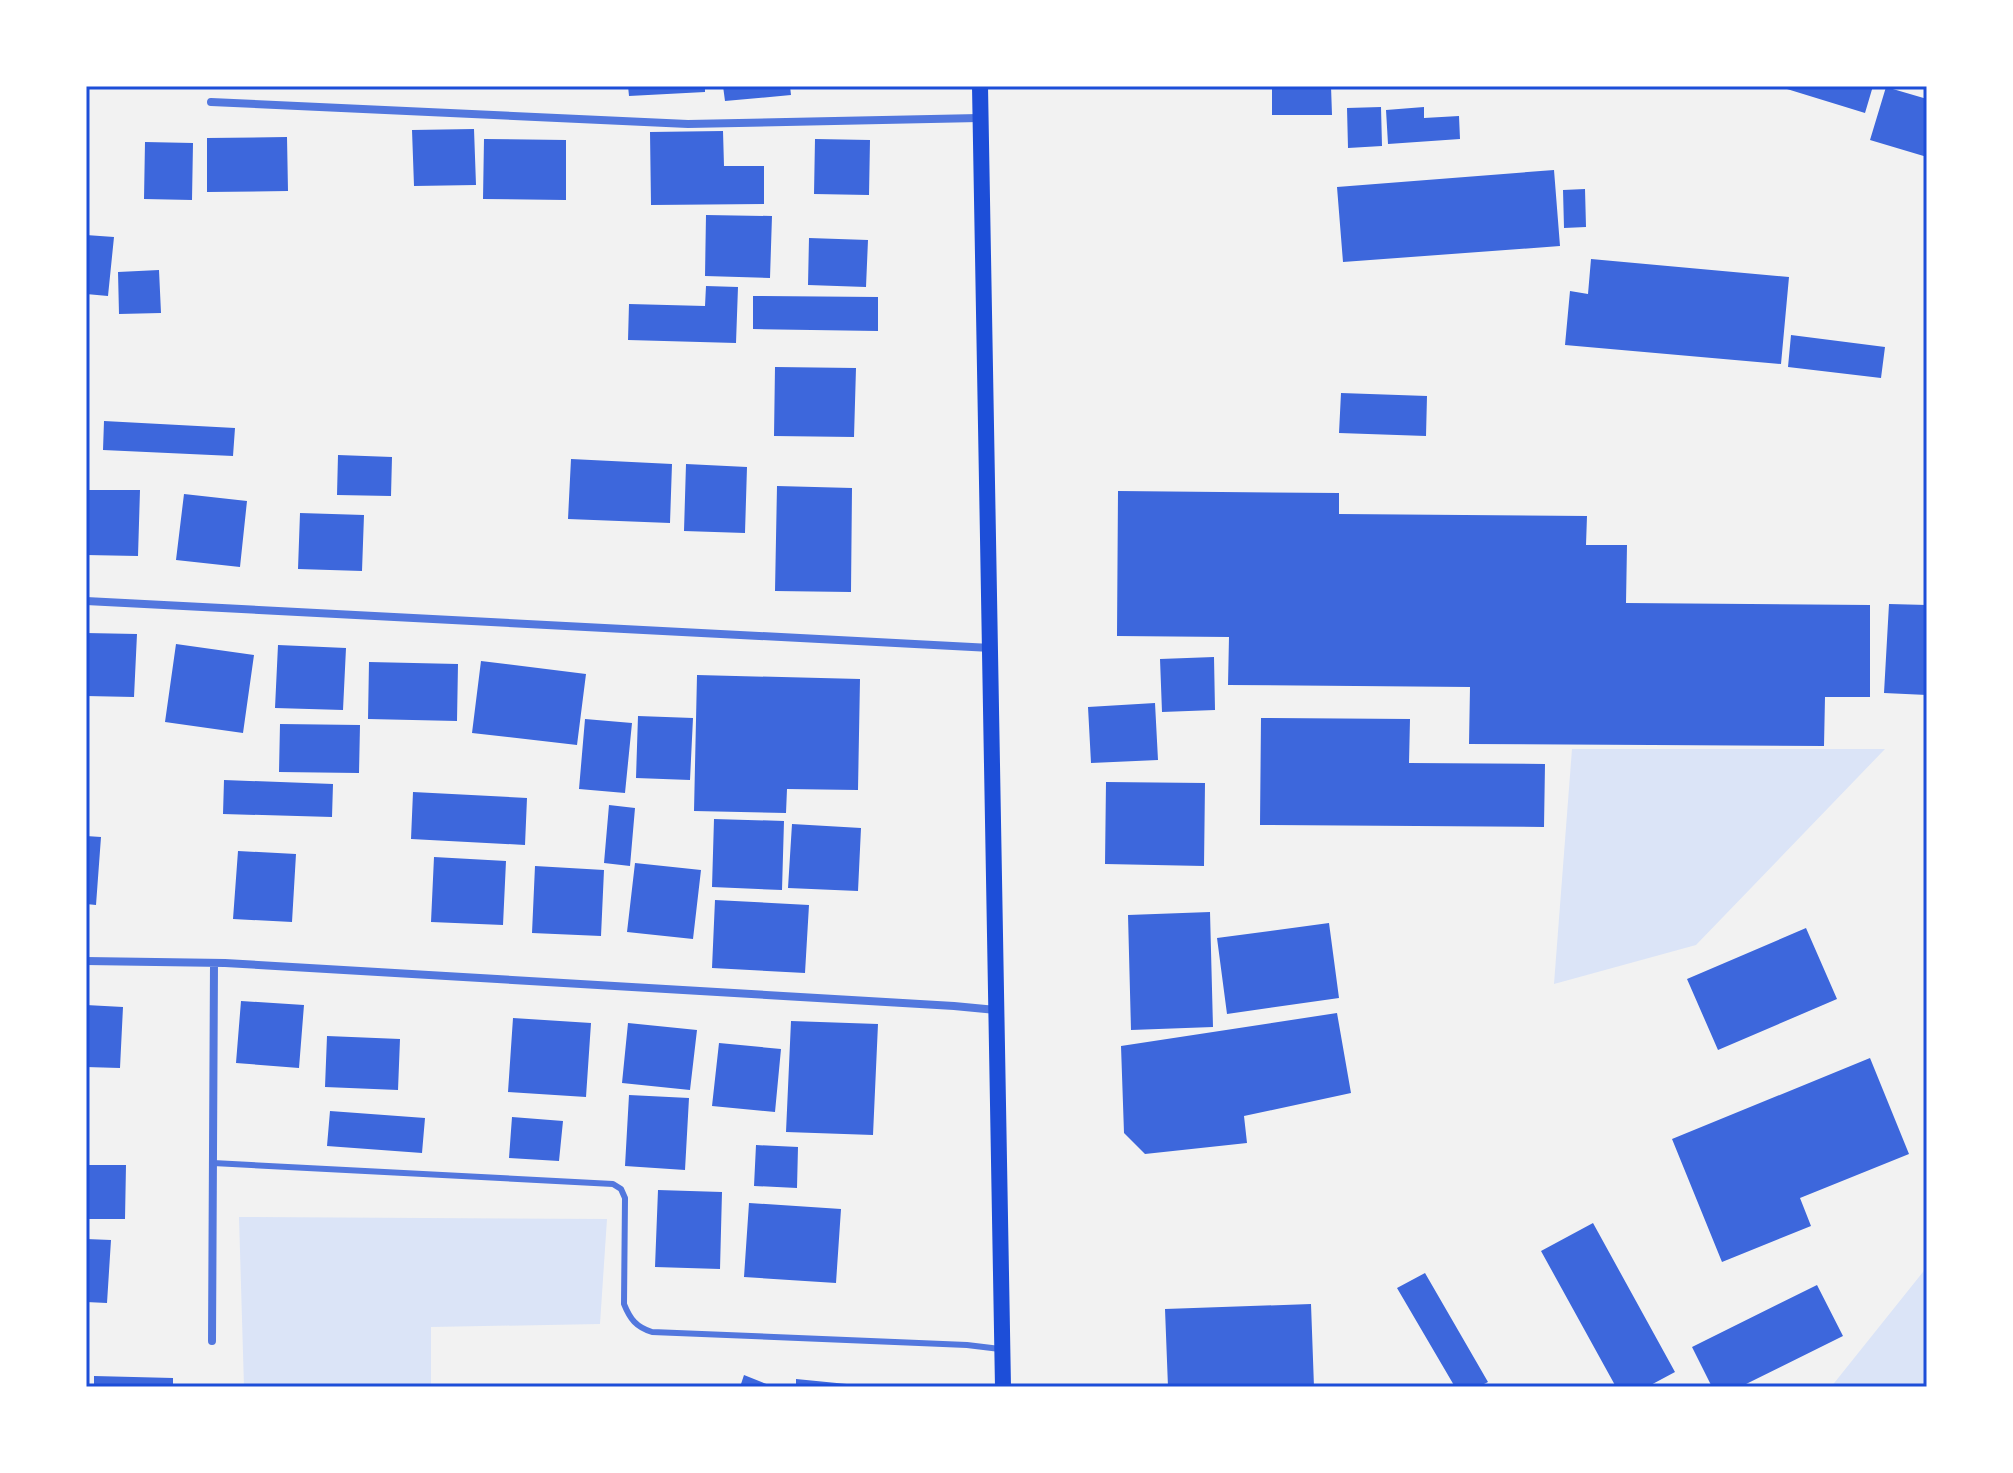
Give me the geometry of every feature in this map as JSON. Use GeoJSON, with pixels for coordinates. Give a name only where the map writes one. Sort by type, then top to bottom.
{"type":"FeatureCollection","features":[{"type":"Feature","properties":{"kind":"main road"},"geometry":{"type":"LineString","coordinates":[[980,86],[1003,1387]]}},
{"type":"Feature","properties":{"kind":"street"},"geometry":{"type":"LineString","coordinates":[[211,102],[688,124],[979,118]]}},
{"type":"Feature","properties":{"kind":"street"},"geometry":{"type":"LineString","coordinates":[[86,601],[991,648]]}},
{"type":"Feature","properties":{"kind":"street"},"geometry":{"type":"LineString","coordinates":[[86,961],[214,963],[997,1010]]}},
{"type":"Feature","properties":{"kind":"street"},"geometry":{"type":"LineString","coordinates":[[212,1341],[214,963]]}},
{"type":"Feature","properties":{"kind":"lane"},"geometry":{"type":"LineString","coordinates":[[213,1163],[613,1184],[621,1189],[625,1198],[624,1304],[629,1318],[640,1328],[652,1332],[967,1345],[1004,1350]]}},
{"type":"Feature","properties":{"kind":"shaded area"},"geometry":{"type":"Polygon","coordinates":[[[1572,749],[1885,749],[1696,945],[1554,984],[1572,749]]]}},
{"type":"Feature","properties":{"kind":"shaded area"},"geometry":{"type":"Polygon","coordinates":[[[239,1217],[607,1219],[600,1324],[431,1327],[431,1387],[244,1387],[239,1217]]]}},
{"type":"Feature","properties":{"kind":"shaded area"},"geometry":{"type":"Polygon","coordinates":[[[1927,1267],[1927,1387],[1831,1387],[1927,1267]]]}},
{"type":"Feature","properties":{"kind":"building"},"geometry":{"type":"Polygon","coordinates":[[[628,86],[705,86],[705,92],[629,96],[628,86]]]}},
{"type":"Feature","properties":{"kind":"building"},"geometry":{"type":"Polygon","coordinates":[[[723,86],[790,86],[791,95],[725,101],[723,86]]]}},
{"type":"Feature","properties":{"kind":"building"},"geometry":{"type":"Polygon","coordinates":[[[1272,86],[1331,86],[1332,115],[1272,115],[1272,86]]]}},
{"type":"Feature","properties":{"kind":"building"},"geometry":{"type":"Polygon","coordinates":[[[1777,86],[1873,86],[1865,113],[1777,86]]]}},
{"type":"Feature","properties":{"kind":"building"},"geometry":{"type":"Polygon","coordinates":[[[1886,87],[1927,99],[1927,157],[1870,140],[1886,87]]]}},
{"type":"Feature","properties":{"kind":"building"},"geometry":{"type":"Polygon","coordinates":[[[1381,107],[1382,146],[1348,148],[1347,108],[1381,107]]]}},
{"type":"Feature","properties":{"kind":"building"},"geometry":{"type":"Polygon","coordinates":[[[1424,107],[1424,118],[1459,116],[1460,139],[1388,144],[1386,110],[1424,107]]]}},
{"type":"Feature","properties":{"kind":"building"},"geometry":{"type":"Polygon","coordinates":[[[474,129],[476,185],[414,186],[412,130],[474,129]]]}},
{"type":"Feature","properties":{"kind":"building"},"geometry":{"type":"Polygon","coordinates":[[[723,131],[724,166],[764,166],[764,204],[651,205],[650,132],[723,131]]]}},
{"type":"Feature","properties":{"kind":"building"},"geometry":{"type":"Polygon","coordinates":[[[287,137],[288,191],[207,192],[207,138],[287,137]]]}},
{"type":"Feature","properties":{"kind":"building"},"geometry":{"type":"Polygon","coordinates":[[[484,139],[566,140],[566,200],[483,199],[484,139]]]}},
{"type":"Feature","properties":{"kind":"building"},"geometry":{"type":"Polygon","coordinates":[[[815,139],[870,140],[869,195],[814,194],[815,139]]]}},
{"type":"Feature","properties":{"kind":"building"},"geometry":{"type":"Polygon","coordinates":[[[145,142],[193,143],[192,200],[144,199],[145,142]]]}},
{"type":"Feature","properties":{"kind":"building"},"geometry":{"type":"Polygon","coordinates":[[[1554,170],[1560,246],[1343,262],[1337,187],[1554,170]]]}},
{"type":"Feature","properties":{"kind":"building"},"geometry":{"type":"Polygon","coordinates":[[[1585,189],[1586,227],[1564,228],[1563,190],[1585,189]]]}},
{"type":"Feature","properties":{"kind":"building"},"geometry":{"type":"Polygon","coordinates":[[[706,215],[772,216],[770,278],[705,276],[706,215]]]}},
{"type":"Feature","properties":{"kind":"building"},"geometry":{"type":"Polygon","coordinates":[[[86,235],[114,237],[108,296],[86,294],[86,235]]]}},
{"type":"Feature","properties":{"kind":"building"},"geometry":{"type":"Polygon","coordinates":[[[809,238],[868,240],[866,287],[808,285],[809,238]]]}},
{"type":"Feature","properties":{"kind":"building"},"geometry":{"type":"Polygon","coordinates":[[[1591,259],[1789,277],[1781,364],[1565,345],[1570,291],[1588,294],[1591,259]]]}},
{"type":"Feature","properties":{"kind":"building"},"geometry":{"type":"Polygon","coordinates":[[[159,270],[161,313],[119,314],[118,272],[159,270]]]}},
{"type":"Feature","properties":{"kind":"building"},"geometry":{"type":"Polygon","coordinates":[[[706,286],[738,287],[736,343],[628,340],[629,304],[705,306],[706,286]]]}},
{"type":"Feature","properties":{"kind":"building"},"geometry":{"type":"Polygon","coordinates":[[[753,296],[878,297],[878,331],[753,329],[753,296]]]}},
{"type":"Feature","properties":{"kind":"building"},"geometry":{"type":"Polygon","coordinates":[[[1791,335],[1885,347],[1881,378],[1788,367],[1791,335]]]}},
{"type":"Feature","properties":{"kind":"building"},"geometry":{"type":"Polygon","coordinates":[[[775,367],[856,368],[854,437],[774,436],[775,367]]]}},
{"type":"Feature","properties":{"kind":"building"},"geometry":{"type":"Polygon","coordinates":[[[1341,393],[1427,396],[1426,436],[1339,433],[1341,393]]]}},
{"type":"Feature","properties":{"kind":"building"},"geometry":{"type":"Polygon","coordinates":[[[104,421],[235,428],[233,456],[103,450],[104,421]]]}},
{"type":"Feature","properties":{"kind":"building"},"geometry":{"type":"Polygon","coordinates":[[[338,455],[392,457],[391,496],[337,495],[338,455]]]}},
{"type":"Feature","properties":{"kind":"building"},"geometry":{"type":"Polygon","coordinates":[[[571,459],[672,464],[670,523],[568,519],[571,459]]]}},
{"type":"Feature","properties":{"kind":"building"},"geometry":{"type":"Polygon","coordinates":[[[686,464],[747,467],[745,533],[684,531],[686,464]]]}},
{"type":"Feature","properties":{"kind":"building"},"geometry":{"type":"Polygon","coordinates":[[[777,486],[852,488],[851,592],[775,591],[777,486]]]}},
{"type":"Feature","properties":{"kind":"building"},"geometry":{"type":"Polygon","coordinates":[[[86,490],[140,490],[138,556],[86,555],[86,490]]]}},
{"type":"Feature","properties":{"kind":"building"},"geometry":{"type":"Polygon","coordinates":[[[1118,491],[1339,493],[1339,514],[1587,516],[1586,545],[1627,545],[1626,603],[1870,605],[1870,697],[1825,697],[1824,746],[1469,744],[1470,687],[1228,685],[1229,637],[1117,636],[1118,491]]]}},
{"type":"Feature","properties":{"kind":"building"},"geometry":{"type":"Polygon","coordinates":[[[184,494],[247,501],[240,567],[176,560],[184,494]]]}},
{"type":"Feature","properties":{"kind":"building"},"geometry":{"type":"Polygon","coordinates":[[[300,513],[364,515],[362,571],[298,569],[300,513]]]}},
{"type":"Feature","properties":{"kind":"building"},"geometry":{"type":"Polygon","coordinates":[[[1889,604],[1927,605],[1927,695],[1884,693],[1889,604]]]}},
{"type":"Feature","properties":{"kind":"building"},"geometry":{"type":"Polygon","coordinates":[[[86,633],[137,634],[134,697],[86,696],[86,633]]]}},
{"type":"Feature","properties":{"kind":"building"},"geometry":{"type":"Polygon","coordinates":[[[176,644],[254,655],[243,733],[165,722],[176,644]]]}},
{"type":"Feature","properties":{"kind":"building"},"geometry":{"type":"Polygon","coordinates":[[[278,645],[346,648],[343,710],[275,708],[278,645]]]}},
{"type":"Feature","properties":{"kind":"building"},"geometry":{"type":"Polygon","coordinates":[[[1214,657],[1215,710],[1162,712],[1160,659],[1214,657]]]}},
{"type":"Feature","properties":{"kind":"building"},"geometry":{"type":"Polygon","coordinates":[[[481,661],[586,674],[577,745],[472,733],[481,661]]]}},
{"type":"Feature","properties":{"kind":"building"},"geometry":{"type":"Polygon","coordinates":[[[369,662],[458,664],[457,721],[368,719],[369,662]]]}},
{"type":"Feature","properties":{"kind":"building"},"geometry":{"type":"Polygon","coordinates":[[[697,675],[860,679],[858,790],[787,789],[786,813],[694,811],[697,675]]]}},
{"type":"Feature","properties":{"kind":"building"},"geometry":{"type":"Polygon","coordinates":[[[1155,703],[1158,760],[1091,763],[1088,707],[1155,703]]]}},
{"type":"Feature","properties":{"kind":"building"},"geometry":{"type":"Polygon","coordinates":[[[638,716],[693,718],[690,780],[636,778],[638,716]]]}},
{"type":"Feature","properties":{"kind":"building"},"geometry":{"type":"Polygon","coordinates":[[[1261,718],[1410,719],[1409,763],[1545,764],[1544,827],[1260,825],[1261,718]]]}},
{"type":"Feature","properties":{"kind":"building"},"geometry":{"type":"Polygon","coordinates":[[[585,719],[632,723],[625,793],[579,789],[585,719]]]}},
{"type":"Feature","properties":{"kind":"building"},"geometry":{"type":"Polygon","coordinates":[[[280,724],[360,725],[359,773],[279,772],[280,724]]]}},
{"type":"Feature","properties":{"kind":"building"},"geometry":{"type":"Polygon","coordinates":[[[224,780],[333,784],[332,817],[223,814],[224,780]]]}},
{"type":"Feature","properties":{"kind":"building"},"geometry":{"type":"Polygon","coordinates":[[[1106,782],[1205,783],[1204,866],[1105,864],[1106,782]]]}},
{"type":"Feature","properties":{"kind":"building"},"geometry":{"type":"Polygon","coordinates":[[[413,792],[527,798],[525,845],[411,839],[413,792]]]}},
{"type":"Feature","properties":{"kind":"building"},"geometry":{"type":"Polygon","coordinates":[[[609,805],[635,808],[630,866],[604,863],[609,805]]]}},
{"type":"Feature","properties":{"kind":"building"},"geometry":{"type":"Polygon","coordinates":[[[714,819],[784,821],[782,890],[712,887],[714,819]]]}},
{"type":"Feature","properties":{"kind":"building"},"geometry":{"type":"Polygon","coordinates":[[[792,824],[861,828],[858,891],[788,888],[792,824]]]}},
{"type":"Feature","properties":{"kind":"building"},"geometry":{"type":"Polygon","coordinates":[[[86,836],[101,837],[96,905],[86,904],[86,836]]]}},
{"type":"Feature","properties":{"kind":"building"},"geometry":{"type":"Polygon","coordinates":[[[238,851],[296,854],[292,922],[233,919],[238,851]]]}},
{"type":"Feature","properties":{"kind":"building"},"geometry":{"type":"Polygon","coordinates":[[[434,857],[506,861],[503,925],[431,922],[434,857]]]}},
{"type":"Feature","properties":{"kind":"building"},"geometry":{"type":"Polygon","coordinates":[[[635,863],[701,870],[693,939],[627,932],[635,863]]]}},
{"type":"Feature","properties":{"kind":"building"},"geometry":{"type":"Polygon","coordinates":[[[535,866],[604,870],[601,936],[532,933],[535,866]]]}},
{"type":"Feature","properties":{"kind":"building"},"geometry":{"type":"Polygon","coordinates":[[[715,900],[809,905],[805,973],[712,968],[715,900]]]}},
{"type":"Feature","properties":{"kind":"building"},"geometry":{"type":"Polygon","coordinates":[[[1210,912],[1213,1027],[1131,1030],[1128,915],[1210,912]]]}},
{"type":"Feature","properties":{"kind":"building"},"geometry":{"type":"Polygon","coordinates":[[[1329,923],[1339,998],[1227,1014],[1217,938],[1329,923]]]}},
{"type":"Feature","properties":{"kind":"building"},"geometry":{"type":"Polygon","coordinates":[[[1806,928],[1837,999],[1718,1050],[1687,979],[1806,928]]]}},
{"type":"Feature","properties":{"kind":"building"},"geometry":{"type":"Polygon","coordinates":[[[241,1001],[304,1005],[299,1068],[236,1063],[241,1001]]]}},
{"type":"Feature","properties":{"kind":"building"},"geometry":{"type":"Polygon","coordinates":[[[86,1005],[123,1007],[120,1068],[86,1067],[86,1005]]]}},
{"type":"Feature","properties":{"kind":"building"},"geometry":{"type":"Polygon","coordinates":[[[1337,1013],[1351,1093],[1244,1116],[1247,1143],[1145,1154],[1124,1133],[1121,1046],[1337,1013]]]}},
{"type":"Feature","properties":{"kind":"building"},"geometry":{"type":"Polygon","coordinates":[[[513,1018],[591,1023],[586,1097],[508,1092],[513,1018]]]}},
{"type":"Feature","properties":{"kind":"building"},"geometry":{"type":"Polygon","coordinates":[[[791,1021],[878,1024],[873,1135],[786,1132],[791,1021]]]}},
{"type":"Feature","properties":{"kind":"building"},"geometry":{"type":"Polygon","coordinates":[[[628,1023],[697,1030],[690,1090],[622,1083],[628,1023]]]}},
{"type":"Feature","properties":{"kind":"building"},"geometry":{"type":"Polygon","coordinates":[[[327,1036],[400,1039],[398,1090],[325,1087],[327,1036]]]}},
{"type":"Feature","properties":{"kind":"building"},"geometry":{"type":"Polygon","coordinates":[[[719,1043],[781,1049],[775,1112],[712,1106],[719,1043]]]}},
{"type":"Feature","properties":{"kind":"building"},"geometry":{"type":"Polygon","coordinates":[[[1870,1058],[1909,1154],[1800,1198],[1811,1226],[1722,1262],[1672,1139],[1870,1058]]]}},
{"type":"Feature","properties":{"kind":"building"},"geometry":{"type":"Polygon","coordinates":[[[629,1095],[689,1098],[685,1170],[625,1166],[629,1095]]]}},
{"type":"Feature","properties":{"kind":"building"},"geometry":{"type":"Polygon","coordinates":[[[330,1111],[425,1118],[422,1153],[327,1146],[330,1111]]]}},
{"type":"Feature","properties":{"kind":"building"},"geometry":{"type":"Polygon","coordinates":[[[512,1117],[563,1121],[559,1161],[509,1158],[512,1117]]]}},
{"type":"Feature","properties":{"kind":"building"},"geometry":{"type":"Polygon","coordinates":[[[756,1145],[798,1147],[797,1188],[754,1186],[756,1145]]]}},
{"type":"Feature","properties":{"kind":"building"},"geometry":{"type":"Polygon","coordinates":[[[86,1165],[126,1165],[125,1219],[86,1219],[86,1165]]]}},
{"type":"Feature","properties":{"kind":"building"},"geometry":{"type":"Polygon","coordinates":[[[658,1190],[722,1192],[720,1269],[655,1267],[658,1190]]]}},
{"type":"Feature","properties":{"kind":"building"},"geometry":{"type":"Polygon","coordinates":[[[749,1203],[841,1209],[836,1283],[744,1277],[749,1203]]]}},
{"type":"Feature","properties":{"kind":"building"},"geometry":{"type":"Polygon","coordinates":[[[1593,1223],[1675,1372],[1647,1387],[1616,1387],[1541,1251],[1593,1223]]]}},
{"type":"Feature","properties":{"kind":"building"},"geometry":{"type":"Polygon","coordinates":[[[86,1239],[111,1240],[107,1303],[86,1302],[86,1239]]]}},
{"type":"Feature","properties":{"kind":"building"},"geometry":{"type":"Polygon","coordinates":[[[1425,1273],[1488,1382],[1478,1387],[1455,1387],[1397,1288],[1425,1273]]]}},
{"type":"Feature","properties":{"kind":"building"},"geometry":{"type":"Polygon","coordinates":[[[1817,1285],[1843,1336],[1740,1387],[1712,1387],[1692,1347],[1817,1285]]]}},
{"type":"Feature","properties":{"kind":"building"},"geometry":{"type":"Polygon","coordinates":[[[1311,1304],[1314,1387],[1168,1387],[1165,1309],[1311,1304]]]}},
{"type":"Feature","properties":{"kind":"building"},"geometry":{"type":"Polygon","coordinates":[[[744,1375],[774,1387],[740,1387],[744,1375]]]}},
{"type":"Feature","properties":{"kind":"building"},"geometry":{"type":"Polygon","coordinates":[[[94,1376],[173,1378],[173,1387],[94,1387],[94,1376]]]}},
{"type":"Feature","properties":{"kind":"building"},"geometry":{"type":"Polygon","coordinates":[[[796,1379],[857,1385],[857,1387],[796,1387],[796,1379]]]}}]}
